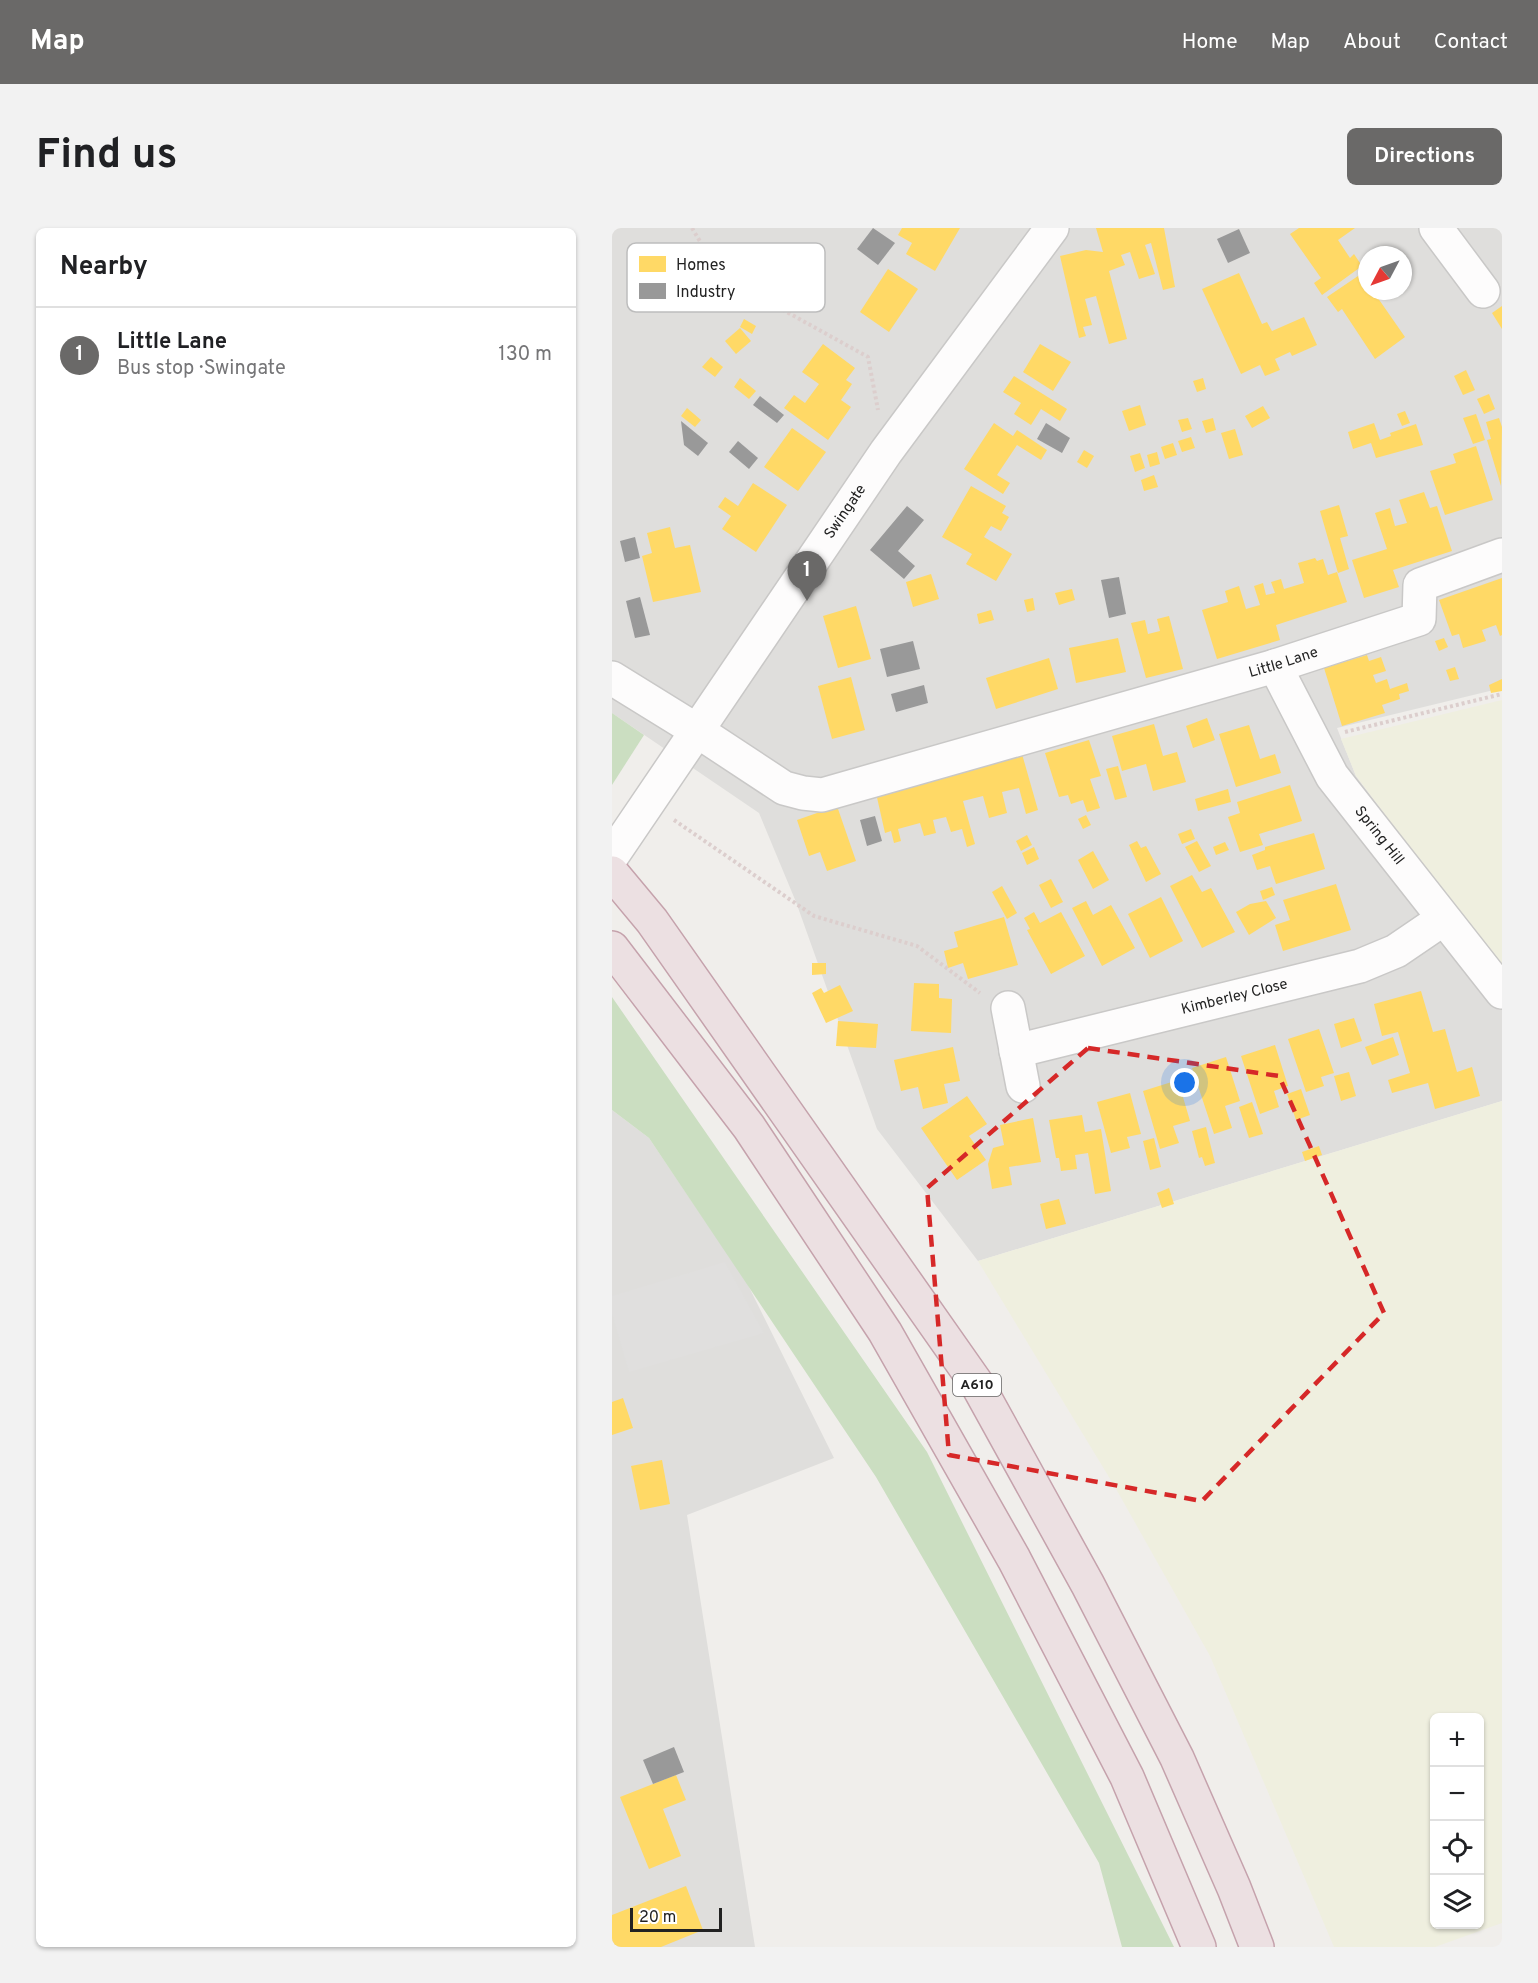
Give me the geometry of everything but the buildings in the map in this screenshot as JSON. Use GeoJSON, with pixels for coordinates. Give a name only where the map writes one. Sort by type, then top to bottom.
{"type":"FeatureCollection","features":[{"type":"Feature","properties":{"kind":"highway","name":"A610"},"geometry":{"type":"LineString","coordinates":[[612,873],[652,921],[977,1384],[1088,1585],[1177,1758],[1234,1888],[1257,1947]]}},
{"type":"Feature","properties":{"kind":"highway"},"geometry":{"type":"LineString","coordinates":[[612,948],[749,1127],[885,1332],[1014,1559],[1127,1778],[1199,1947]]}},
{"type":"Feature","properties":{"kind":"street","name":"Swingate"},"geometry":{"type":"LineString","coordinates":[[612,856],[886,452],[1052,228]]}},
{"type":"Feature","properties":{"kind":"street"},"geometry":{"type":"LineString","coordinates":[[1436,228],[1483,291]]}},
{"type":"Feature","properties":{"kind":"street","name":"Little Lane"},"geometry":{"type":"LineString","coordinates":[[779,809],[1275,666],[1419,619],[1420,585],[1502,555]]}},
{"type":"Feature","properties":{"kind":"street","name":"Spring Hill"},"geometry":{"type":"LineString","coordinates":[[1275,666],[1332,776],[1502,992]]}},
{"type":"Feature","properties":{"kind":"street","name":"Little Lane"},"geometry":{"type":"LineString","coordinates":[[612,678],[784,788],[822,795]]}},
{"type":"Feature","properties":{"kind":"street","name":"Kimberley Close"},"geometry":{"type":"LineString","coordinates":[[1016,1051],[1360,966],[1396,951],[1443,919]]}},
{"type":"Feature","properties":{"kind":"street"},"geometry":{"type":"LineString","coordinates":[[1008,1008],[1023,1086]]}},
{"type":"Feature","properties":{"kind":"path"},"geometry":{"type":"LineString","coordinates":[[692,228],[701,243]]}},
{"type":"Feature","properties":{"kind":"path"},"geometry":{"type":"LineString","coordinates":[[787,312],[868,357],[886,452]]}},
{"type":"Feature","properties":{"kind":"path"},"geometry":{"type":"LineString","coordinates":[[1313,740],[1502,694]]}},
{"type":"Feature","properties":{"kind":"path"},"geometry":{"type":"LineString","coordinates":[[649,802],[814,916],[917,946],[991,1002],[1008,1008]]}},
{"type":"Feature","properties":{"kind":"highlighted area"},"geometry":{"type":"Polygon","coordinates":[[[1088,1048],[1279,1076],[1384,1313],[1202,1501],[949,1455],[927,1188],[1088,1048]]]}},
{"type":"Feature","properties":{"kind":"shaded area"},"geometry":{"type":"Polygon","coordinates":[[[612,228],[1502,228],[1502,688],[1337,728],[1356,776],[1502,970],[1502,1101],[978,1261],[877,1129],[796,902],[759,813],[612,713],[612,228]]]}},
{"type":"Feature","properties":{"kind":"shaded area"},"geometry":{"type":"Polygon","coordinates":[[[612,1110],[649,1138],[747,1283],[834,1458],[687,1515],[755,1947],[612,1947],[612,1110]]]}},
{"type":"Feature","properties":{"kind":"shaded area"},"geometry":{"type":"Polygon","coordinates":[[[725,1262],[764,1333],[629,1372],[612,1314],[612,1296],[725,1262]]]}},
{"type":"Feature","properties":{"kind":"green space"},"geometry":{"type":"Polygon","coordinates":[[[1502,700],[1502,970],[1356,776],[1341,739],[1502,700]]]}},
{"type":"Feature","properties":{"kind":"green space"},"geometry":{"type":"Polygon","coordinates":[[[612,713],[644,735],[612,785],[612,713]]]}},
{"type":"Feature","properties":{"kind":"green space"},"geometry":{"type":"Polygon","coordinates":[[[612,997],[927,1452],[1174,1947],[1122,1947],[1099,1863],[876,1477],[649,1138],[612,1110],[612,997]]]}},
{"type":"Feature","properties":{"kind":"green space"},"geometry":{"type":"Polygon","coordinates":[[[1502,1101],[1502,1923],[1435,1947],[1334,1947],[1210,1656],[1115,1487],[978,1261],[1502,1101]]]}},
{"type":"Feature","properties":{"kind":"place","name":"Little Lane"},"geometry":{"type":"Point","coordinates":[807,601]}}]}
